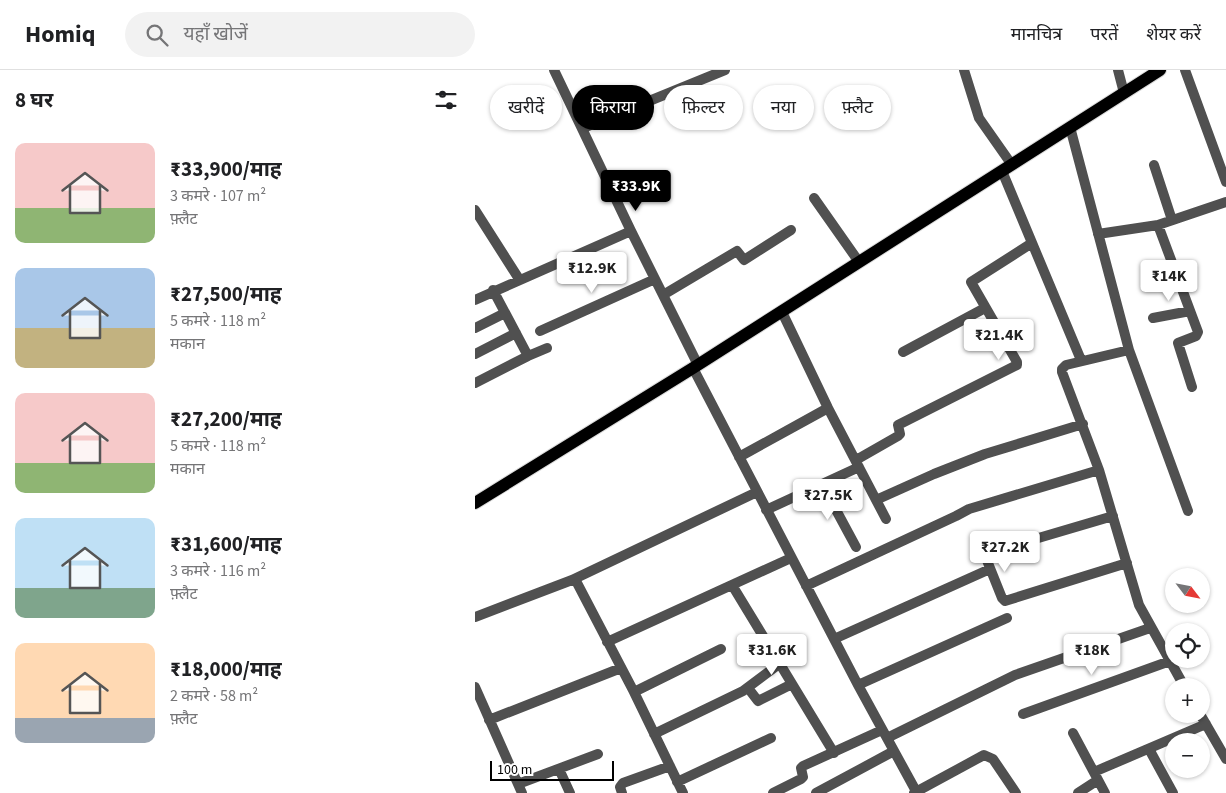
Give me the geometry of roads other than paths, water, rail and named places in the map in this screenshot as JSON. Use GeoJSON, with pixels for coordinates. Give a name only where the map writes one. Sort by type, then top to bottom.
{"type":"FeatureCollection","features":[{"type":"Feature","properties":{"kind":"main road"},"geometry":{"type":"LineString","coordinates":[[475,503],[782,312],[1160,70]]}},
{"type":"Feature","properties":{"kind":"street"},"geometry":{"type":"LineString","coordinates":[[554,70],[572,106]]}},
{"type":"Feature","properties":{"kind":"street"},"geometry":{"type":"LineString","coordinates":[[654,99],[725,70]]}},
{"type":"Feature","properties":{"kind":"street"},"geometry":{"type":"LineString","coordinates":[[963,70],[979,118],[1007,168],[1032,243],[1081,360]]}},
{"type":"Feature","properties":{"kind":"street"},"geometry":{"type":"LineString","coordinates":[[1118,70],[1124,93]]}},
{"type":"Feature","properties":{"kind":"street"},"geometry":{"type":"LineString","coordinates":[[1185,70],[1226,182]]}},
{"type":"Feature","properties":{"kind":"street"},"geometry":{"type":"LineString","coordinates":[[1070,127],[1129,350],[1188,511]]}},
{"type":"Feature","properties":{"kind":"street"},"geometry":{"type":"LineString","coordinates":[[584,130],[739,457],[915,793],[984,755],[993,758],[1015,793]]}},
{"type":"Feature","properties":{"kind":"street"},"geometry":{"type":"LineString","coordinates":[[1154,165],[1172,220]]}},
{"type":"Feature","properties":{"kind":"street"},"geometry":{"type":"LineString","coordinates":[[814,198],[859,262]]}},
{"type":"Feature","properties":{"kind":"street"},"geometry":{"type":"LineString","coordinates":[[1098,234],[1159,224],[1226,202]]}},
{"type":"Feature","properties":{"kind":"street"},"geometry":{"type":"LineString","coordinates":[[475,210],[519,279]]}},
{"type":"Feature","properties":{"kind":"street"},"geometry":{"type":"LineString","coordinates":[[1159,224],[1198,334],[1178,343],[1192,387]]}},
{"type":"Feature","properties":{"kind":"street"},"geometry":{"type":"LineString","coordinates":[[475,299],[631,230]]}},
{"type":"Feature","properties":{"kind":"street"},"geometry":{"type":"LineString","coordinates":[[663,295],[737,251],[744,260],[791,230]]}},
{"type":"Feature","properties":{"kind":"street"},"geometry":{"type":"LineString","coordinates":[[766,510],[822,484],[858,463],[899,436],[898,426],[1017,365],[971,285],[971,281],[1032,243]]}},
{"type":"Feature","properties":{"kind":"street"},"geometry":{"type":"LineString","coordinates":[[540,332],[655,279]]}},
{"type":"Feature","properties":{"kind":"street"},"geometry":{"type":"LineString","coordinates":[[493,290],[528,356]]}},
{"type":"Feature","properties":{"kind":"street"},"geometry":{"type":"LineString","coordinates":[[903,352],[985,308]]}},
{"type":"Feature","properties":{"kind":"street"},"geometry":{"type":"LineString","coordinates":[[1153,318],[1190,311]]}},
{"type":"Feature","properties":{"kind":"street"},"geometry":{"type":"LineString","coordinates":[[782,312],[828,408],[886,519]]}},
{"type":"Feature","properties":{"kind":"street"},"geometry":{"type":"LineString","coordinates":[[475,328],[505,313]]}},
{"type":"Feature","properties":{"kind":"street"},"geometry":{"type":"LineString","coordinates":[[475,354],[516,334]]}},
{"type":"Feature","properties":{"kind":"street"},"geometry":{"type":"LineString","coordinates":[[475,383],[547,348]]}},
{"type":"Feature","properties":{"kind":"street"},"geometry":{"type":"LineString","coordinates":[[1129,350],[1081,360],[1066,365],[1062,372],[1099,470],[1139,605],[1165,654]]}},
{"type":"Feature","properties":{"kind":"street"},"geometry":{"type":"LineString","coordinates":[[739,457],[828,408]]}},
{"type":"Feature","properties":{"kind":"street"},"geometry":{"type":"LineString","coordinates":[[876,500],[934,474],[977,458],[1083,424]]}},
{"type":"Feature","properties":{"kind":"street"},"geometry":{"type":"LineString","coordinates":[[806,586],[969,509],[1099,470]]}},
{"type":"Feature","properties":{"kind":"street"},"geometry":{"type":"LineString","coordinates":[[822,484],[856,546]]}},
{"type":"Feature","properties":{"kind":"street"},"geometry":{"type":"LineString","coordinates":[[475,617],[575,579],[757,492]]}},
{"type":"Feature","properties":{"kind":"street"},"geometry":{"type":"LineString","coordinates":[[1113,516],[989,552],[986,556],[1002,598],[1005,601],[1127,564]]}},
{"type":"Feature","properties":{"kind":"street"},"geometry":{"type":"LineString","coordinates":[[607,642],[791,558]]}},
{"type":"Feature","properties":{"kind":"street"},"geometry":{"type":"LineString","coordinates":[[834,639],[990,569]]}},
{"type":"Feature","properties":{"kind":"street"},"geometry":{"type":"LineString","coordinates":[[575,579],[634,692],[683,793]]}},
{"type":"Feature","properties":{"kind":"street"},"geometry":{"type":"LineString","coordinates":[[731,585],[834,753]]}},
{"type":"Feature","properties":{"kind":"street"},"geometry":{"type":"LineString","coordinates":[[858,685],[1007,618]]}},
{"type":"Feature","properties":{"kind":"street"},"geometry":{"type":"LineString","coordinates":[[773,793],[801,779],[803,777],[801,768],[803,766],[885,734],[1015,675],[1150,628]]}},
{"type":"Feature","properties":{"kind":"street"},"geometry":{"type":"LineString","coordinates":[[634,692],[721,649]]}},
{"type":"Feature","properties":{"kind":"street"},"geometry":{"type":"LineString","coordinates":[[1023,714],[1165,662]]}},
{"type":"Feature","properties":{"kind":"street"},"geometry":{"type":"LineString","coordinates":[[654,734],[748,688],[779,664]]}},
{"type":"Feature","properties":{"kind":"street"},"geometry":{"type":"LineString","coordinates":[[489,720],[621,668]]}},
{"type":"Feature","properties":{"kind":"street"},"geometry":{"type":"LineString","coordinates":[[748,688],[758,701],[792,684]]}},
{"type":"Feature","properties":{"kind":"street"},"geometry":{"type":"LineString","coordinates":[[475,687],[518,790],[559,769],[599,754]]}},
{"type":"Feature","properties":{"kind":"street"},"geometry":{"type":"LineString","coordinates":[[1078,793],[1096,776],[1149,749],[1206,724],[1226,760]]}},
{"type":"Feature","properties":{"kind":"street"},"geometry":{"type":"LineString","coordinates":[[1073,733],[1105,793]]}},
{"type":"Feature","properties":{"kind":"street"},"geometry":{"type":"LineString","coordinates":[[677,782],[771,738]]}},
{"type":"Feature","properties":{"kind":"street"},"geometry":{"type":"LineString","coordinates":[[1149,749],[1173,793]]}},
{"type":"Feature","properties":{"kind":"street"},"geometry":{"type":"LineString","coordinates":[[816,793],[894,751]]}},
{"type":"Feature","properties":{"kind":"street"},"geometry":{"type":"LineString","coordinates":[[622,793],[620,787],[623,783],[670,766]]}},
{"type":"Feature","properties":{"kind":"street"},"geometry":{"type":"LineString","coordinates":[[559,769],[570,793]]}}]}
